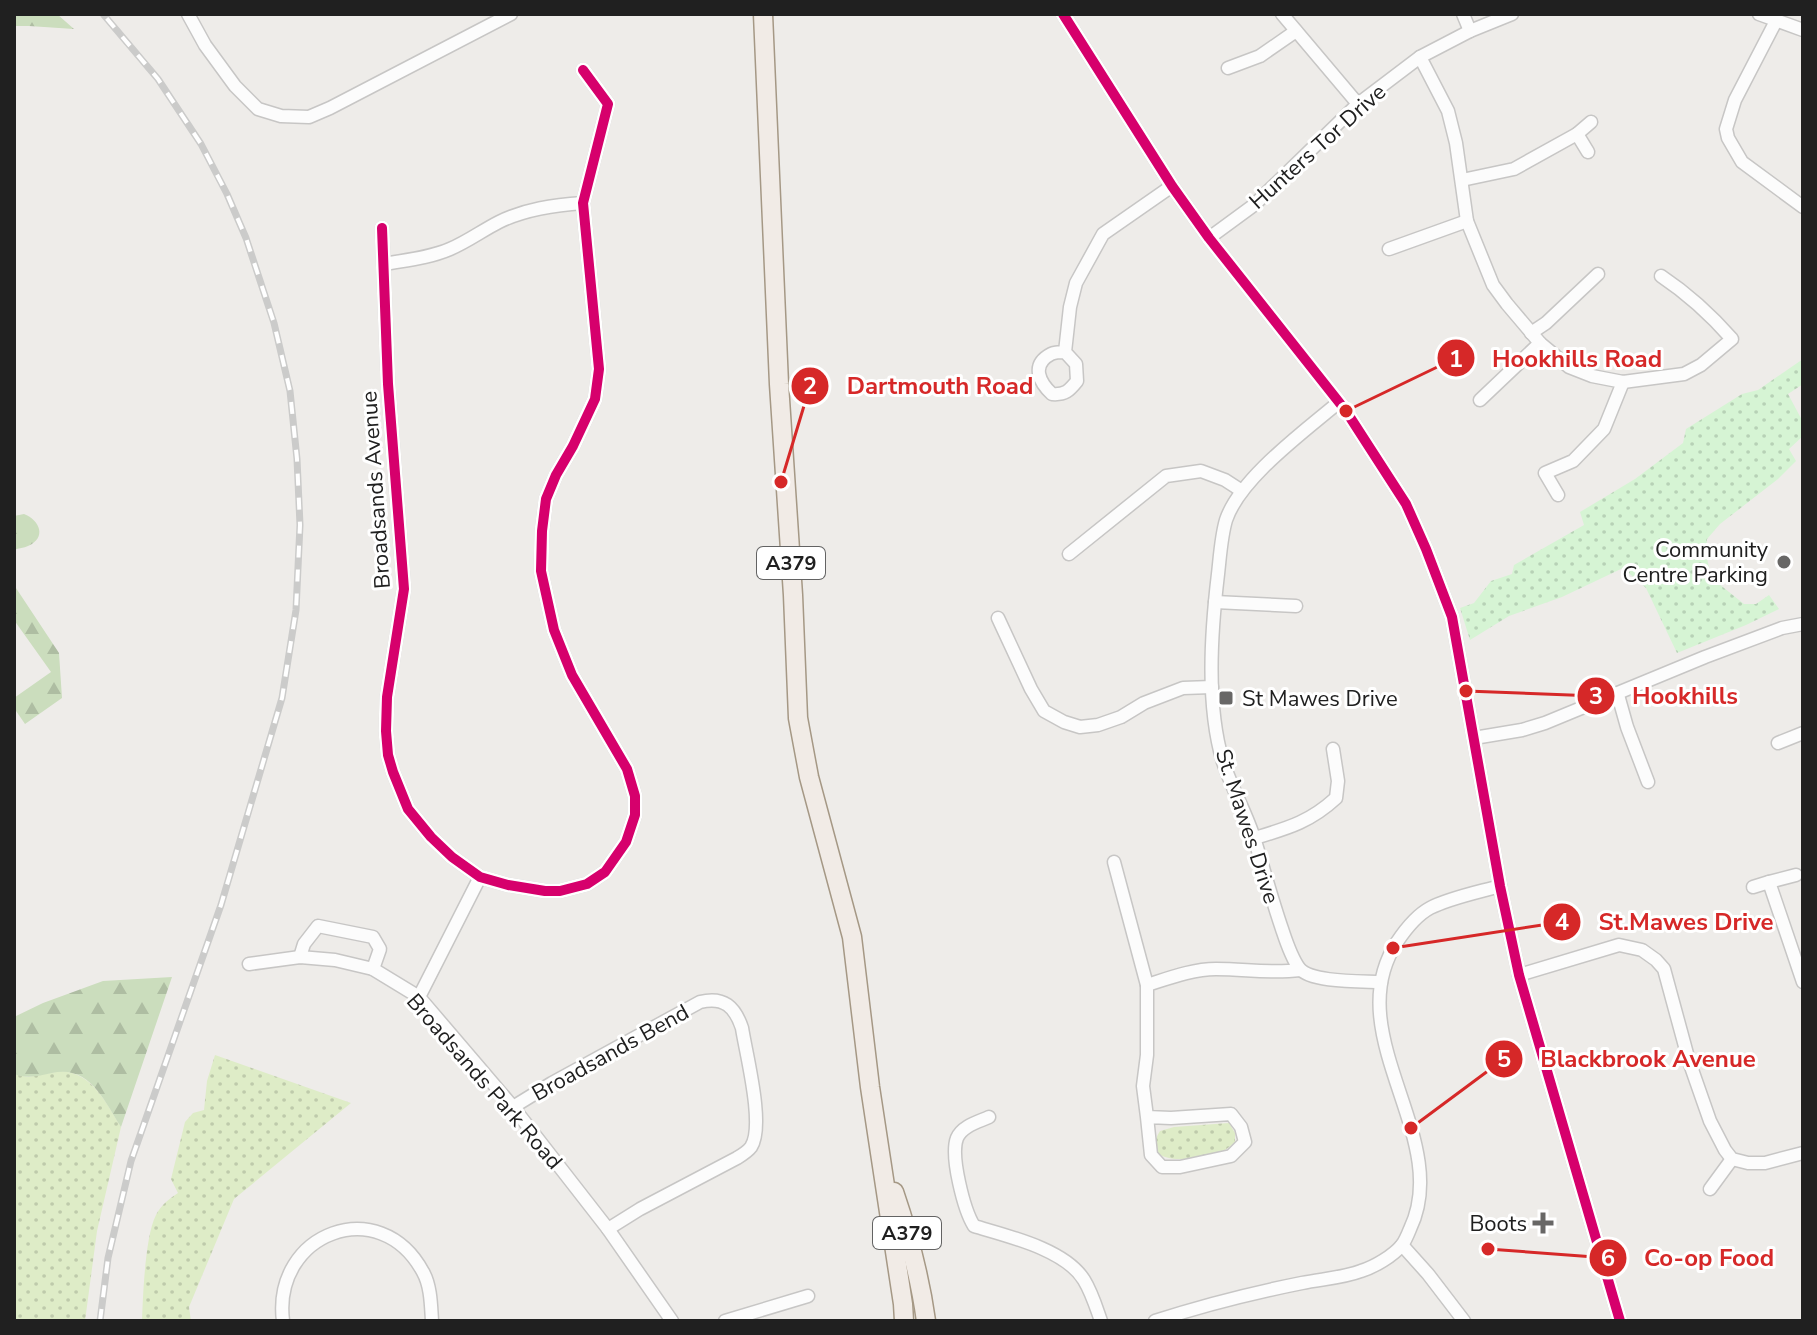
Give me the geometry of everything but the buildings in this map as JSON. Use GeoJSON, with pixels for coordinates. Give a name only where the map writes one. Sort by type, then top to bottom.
{"type":"FeatureCollection","features":[{"type":"Feature","properties":{"kind":"main road","name":"A379"},"geometry":{"type":"LineString","coordinates":[[763,14],[798,718],[809,777],[852,937],[904,1321]]}},
{"type":"Feature","properties":{"kind":"main road","name":"A379"},"geometry":{"type":"LineString","coordinates":[[879,1147],[905,1224],[926,1321]]}},
{"type":"Feature","properties":{"kind":"street"},"geometry":{"type":"LineString","coordinates":[[188,14],[212,56],[258,109],[281,116],[309,117],[511,14]]}},
{"type":"Feature","properties":{"kind":"street"},"geometry":{"type":"LineString","coordinates":[[1063,14],[1172,186],[1209,238],[1339,402],[1406,504],[1426,549],[1452,617],[1519,975],[1620,1321]]}},
{"type":"Feature","properties":{"kind":"street"},"geometry":{"type":"LineString","coordinates":[[1282,14],[1358,104]]}},
{"type":"Feature","properties":{"kind":"street"},"geometry":{"type":"LineString","coordinates":[[1463,14],[1470,31]]}},
{"type":"Feature","properties":{"kind":"street","name":"Hunters Tor Drive"},"geometry":{"type":"LineString","coordinates":[[1209,238],[1254,205],[1358,104],[1420,57],[1512,14]]}},
{"type":"Feature","properties":{"kind":"street"},"geometry":{"type":"LineString","coordinates":[[1759,14],[1803,30]]}},
{"type":"Feature","properties":{"kind":"street"},"geometry":{"type":"LineString","coordinates":[[1776,21],[1735,100],[1726,129],[1742,162],[1803,207]]}},
{"type":"Feature","properties":{"kind":"street"},"geometry":{"type":"LineString","coordinates":[[1228,68],[1260,56],[1296,31]]}},
{"type":"Feature","properties":{"kind":"street"},"geometry":{"type":"LineString","coordinates":[[1420,57],[1448,111],[1456,143],[1467,221],[1493,285],[1536,338],[1569,367],[1592,376],[1623,382],[1684,374],[1701,365],[1732,339],[1709,313],[1661,276]]}},
{"type":"Feature","properties":{"kind":"street","name":"Broadsands Avenue"},"geometry":{"type":"LineString","coordinates":[[382,228],[388,384],[404,589],[387,697],[388,755],[408,809],[452,857],[480,877],[545,891],[560,891],[587,884],[605,872],[626,842],[635,815],[635,796],[627,769],[572,675],[554,630],[541,571],[546,499],[595,399],[599,369],[583,203],[608,104],[583,70]]}},
{"type":"Feature","properties":{"kind":"street"},"geometry":{"type":"LineString","coordinates":[[1462,180],[1514,169],[1577,134],[1591,122]]}},
{"type":"Feature","properties":{"kind":"street"},"geometry":{"type":"LineString","coordinates":[[1577,134],[1588,152]]}},
{"type":"Feature","properties":{"kind":"street"},"geometry":{"type":"LineString","coordinates":[[1065,352],[1076,283],[1103,234],[1172,186]]}},
{"type":"Feature","properties":{"kind":"street"},"geometry":{"type":"LineString","coordinates":[[384,264],[428,257],[453,249],[502,220],[532,210],[583,203]]}},
{"type":"Feature","properties":{"kind":"street"},"geometry":{"type":"LineString","coordinates":[[1389,249],[1467,221]]}},
{"type":"Feature","properties":{"kind":"street"},"geometry":{"type":"LineString","coordinates":[[1480,400],[1546,323],[1598,274]]}},
{"type":"Feature","properties":{"kind":"street"},"geometry":{"type":"LineString","coordinates":[[1558,495],[1545,473],[1573,461],[1604,429],[1623,382]]}},
{"type":"Feature","properties":{"kind":"street","name":"St. Mawes Drive"},"geometry":{"type":"LineString","coordinates":[[1300,970],[1269,892],[1255,838],[1223,762],[1212,687],[1215,602],[1227,519],[1242,491],[1281,451],[1339,402]]}},
{"type":"Feature","properties":{"kind":"street"},"geometry":{"type":"LineString","coordinates":[[1069,554],[1166,476],[1201,471],[1225,480],[1242,491]]}},
{"type":"Feature","properties":{"kind":"street"},"geometry":{"type":"LineString","coordinates":[[1215,602],[1296,606]]}},
{"type":"Feature","properties":{"kind":"street"},"geometry":{"type":"LineString","coordinates":[[998,618],[1044,711],[1064,722],[1080,727],[1098,725],[1183,688],[1212,687]]}},
{"type":"Feature","properties":{"kind":"street"},"geometry":{"type":"LineString","coordinates":[[1474,738],[1534,727],[1719,652],[1782,628],[1803,624]]}},
{"type":"Feature","properties":{"kind":"street"},"geometry":{"type":"LineString","coordinates":[[1618,695],[1648,782]]}},
{"type":"Feature","properties":{"kind":"street"},"geometry":{"type":"LineString","coordinates":[[1778,743],[1803,733]]}},
{"type":"Feature","properties":{"kind":"street"},"geometry":{"type":"LineString","coordinates":[[1255,838],[1319,814],[1336,798],[1338,781],[1333,749]]}},
{"type":"Feature","properties":{"kind":"street"},"geometry":{"type":"LineString","coordinates":[[1114,862],[1147,985],[1147,1055],[1143,1086],[1151,1155],[1162,1167],[1180,1167],[1231,1156],[1245,1142],[1241,1127],[1231,1114],[1147,1117]]}},
{"type":"Feature","properties":{"kind":"street"},"geometry":{"type":"LineString","coordinates":[[1753,887],[1796,875]]}},
{"type":"Feature","properties":{"kind":"street"},"geometry":{"type":"LineString","coordinates":[[419,997],[480,877]]}},
{"type":"Feature","properties":{"kind":"street"},"geometry":{"type":"LineString","coordinates":[[1769,882],[1803,982]]}},
{"type":"Feature","properties":{"kind":"street"},"geometry":{"type":"LineString","coordinates":[[1155,1321],[1238,1296],[1361,1272],[1402,1245],[1417,1216],[1418,1165],[1413,1136],[1386,1051],[1380,1011],[1385,966],[1399,938],[1411,923],[1430,908],[1500,886]]}},
{"type":"Feature","properties":{"kind":"street"},"geometry":{"type":"LineString","coordinates":[[300,957],[304,944],[318,926],[350,931],[373,937],[380,949],[373,969]]}},
{"type":"Feature","properties":{"kind":"street"},"geometry":{"type":"LineString","coordinates":[[1519,975],[1619,945],[1642,950],[1664,969],[1682,1039],[1710,1121],[1732,1159],[1765,1163],[1803,1153]]}},
{"type":"Feature","properties":{"kind":"street","name":"Broadsands Park Road"},"geometry":{"type":"LineString","coordinates":[[249,964],[300,957],[335,960],[373,969],[419,997],[513,1107],[608,1229],[672,1321]]}},
{"type":"Feature","properties":{"kind":"street"},"geometry":{"type":"LineString","coordinates":[[1147,985],[1213,969],[1276,973],[1300,970],[1317,978],[1381,982]]}},
{"type":"Feature","properties":{"kind":"street","name":"Broadsands Bend"},"geometry":{"type":"LineString","coordinates":[[513,1107],[700,1002],[711,999],[724,1003],[737,1015],[742,1028],[757,1118],[757,1133],[751,1148],[608,1229]]}},
{"type":"Feature","properties":{"kind":"street"},"geometry":{"type":"LineString","coordinates":[[989,1117],[964,1129],[957,1139],[961,1192],[967,1216],[974,1226],[1044,1248],[1067,1264],[1083,1277],[1101,1321]]}},
{"type":"Feature","properties":{"kind":"street"},"geometry":{"type":"LineString","coordinates":[[1710,1189],[1732,1159]]}},
{"type":"Feature","properties":{"kind":"street"},"geometry":{"type":"LineString","coordinates":[[283,1321],[281,1304],[285,1281],[300,1255],[332,1233],[353,1229],[371,1230],[392,1238],[408,1251],[424,1274],[432,1321]]}},
{"type":"Feature","properties":{"kind":"street"},"geometry":{"type":"LineString","coordinates":[[1402,1245],[1464,1321]]}},
{"type":"Feature","properties":{"kind":"street"},"geometry":{"type":"LineString","coordinates":[[725,1321],[808,1296]]}},
{"type":"Feature","properties":{"kind":"green space"},"geometry":{"type":"Polygon","coordinates":[[[14,14],[57,14],[74,29],[14,26],[14,14]]]}},
{"type":"Feature","properties":{"kind":"green space"},"geometry":{"type":"Polygon","coordinates":[[[1803,359],[1803,384],[1788,394],[1803,422],[1803,436],[1789,449],[1796,461],[1720,524],[1707,539],[1706,554],[1714,580],[1744,604],[1756,604],[1769,595],[1779,609],[1677,653],[1646,588],[1623,568],[1562,597],[1509,616],[1470,640],[1460,608],[1474,603],[1491,581],[1512,574],[1514,565],[1584,525],[1580,512],[1635,479],[1683,443],[1686,429],[1742,394],[1758,390],[1803,359]]]}},
{"type":"Feature","properties":{"kind":"green space"},"geometry":{"type":"Polygon","coordinates":[[[24,514],[37,525],[38,538],[26,547],[14,550],[14,516],[24,514]]]}},
{"type":"Feature","properties":{"kind":"green space"},"geometry":{"type":"Polygon","coordinates":[[[14,585],[59,653],[62,698],[25,724],[14,708],[14,698],[51,672],[14,620],[14,585]]]}},
{"type":"Feature","properties":{"kind":"green space"},"geometry":{"type":"Polygon","coordinates":[[[172,977],[121,1127],[102,1096],[76,1074],[65,1072],[28,1077],[14,1074],[14,1017],[103,981],[172,977]]]}},
{"type":"Feature","properties":{"kind":"green space"},"geometry":{"type":"Polygon","coordinates":[[[215,1055],[351,1103],[234,1199],[189,1307],[191,1321],[142,1321],[145,1266],[152,1225],[160,1208],[178,1193],[171,1179],[185,1122],[193,1113],[204,1110],[207,1081],[215,1055]]]}},
{"type":"Feature","properties":{"kind":"green space"},"geometry":{"type":"Polygon","coordinates":[[[61,1071],[82,1077],[90,1083],[121,1127],[97,1231],[85,1321],[14,1321],[14,1074],[28,1077],[61,1071]]]}},
{"type":"Feature","properties":{"kind":"green space"},"geometry":{"type":"Polygon","coordinates":[[[1229,1123],[1235,1133],[1235,1142],[1225,1150],[1176,1159],[1157,1152],[1155,1144],[1160,1131],[1229,1123]]]}},
{"type":"Feature","properties":{"kind":"railway"},"geometry":{"type":"LineString","coordinates":[[100,1321],[108,1258],[131,1161],[221,905],[282,698],[296,610],[300,525],[290,391],[274,323],[246,238],[201,144],[158,79],[103,14]]}},
{"type":"Feature","properties":{"kind":"cycle path"},"geometry":{"type":"LineString","coordinates":[[1063,14],[1172,186],[1209,238],[1346,411],[1406,504],[1426,549],[1452,617],[1519,975],[1620,1321]]}},
{"type":"Feature","properties":{"kind":"cycle path"},"geometry":{"type":"LineString","coordinates":[[382,228],[388,384],[404,589],[387,697],[386,731],[393,772],[408,809],[431,837],[480,877],[545,891],[560,891],[587,884],[605,872],[626,842],[635,815],[635,796],[627,769],[572,675],[554,630],[541,571],[546,499],[595,399],[599,369],[583,203],[608,104],[583,70]]}},
{"type":"Feature","properties":{"kind":"place","name":"Hookhills Road"},"geometry":{"type":"Point","coordinates":[1346,411]}},
{"type":"Feature","properties":{"kind":"place","name":"Dartmouth Road"},"geometry":{"type":"Point","coordinates":[781,482]}},
{"type":"Feature","properties":{"kind":"place","name":"Community Centre Parking"},"geometry":{"type":"Point","coordinates":[1784,562]}},
{"type":"Feature","properties":{"kind":"place","name":"Hookhills"},"geometry":{"type":"Point","coordinates":[1466,691]}},
{"type":"Feature","properties":{"kind":"place","name":"St Mawes Drive"},"geometry":{"type":"Point","coordinates":[1226,698]}},
{"type":"Feature","properties":{"kind":"place","name":"St.Mawes Drive"},"geometry":{"type":"Point","coordinates":[1393,948]}},
{"type":"Feature","properties":{"kind":"place","name":"Blackbrook Avenue"},"geometry":{"type":"Point","coordinates":[1411,1128]}},
{"type":"Feature","properties":{"kind":"place","name":"Boots"},"geometry":{"type":"Point","coordinates":[1543,1223]}},
{"type":"Feature","properties":{"kind":"place","name":"Co-op Food"},"geometry":{"type":"Point","coordinates":[1488,1249]}}]}
